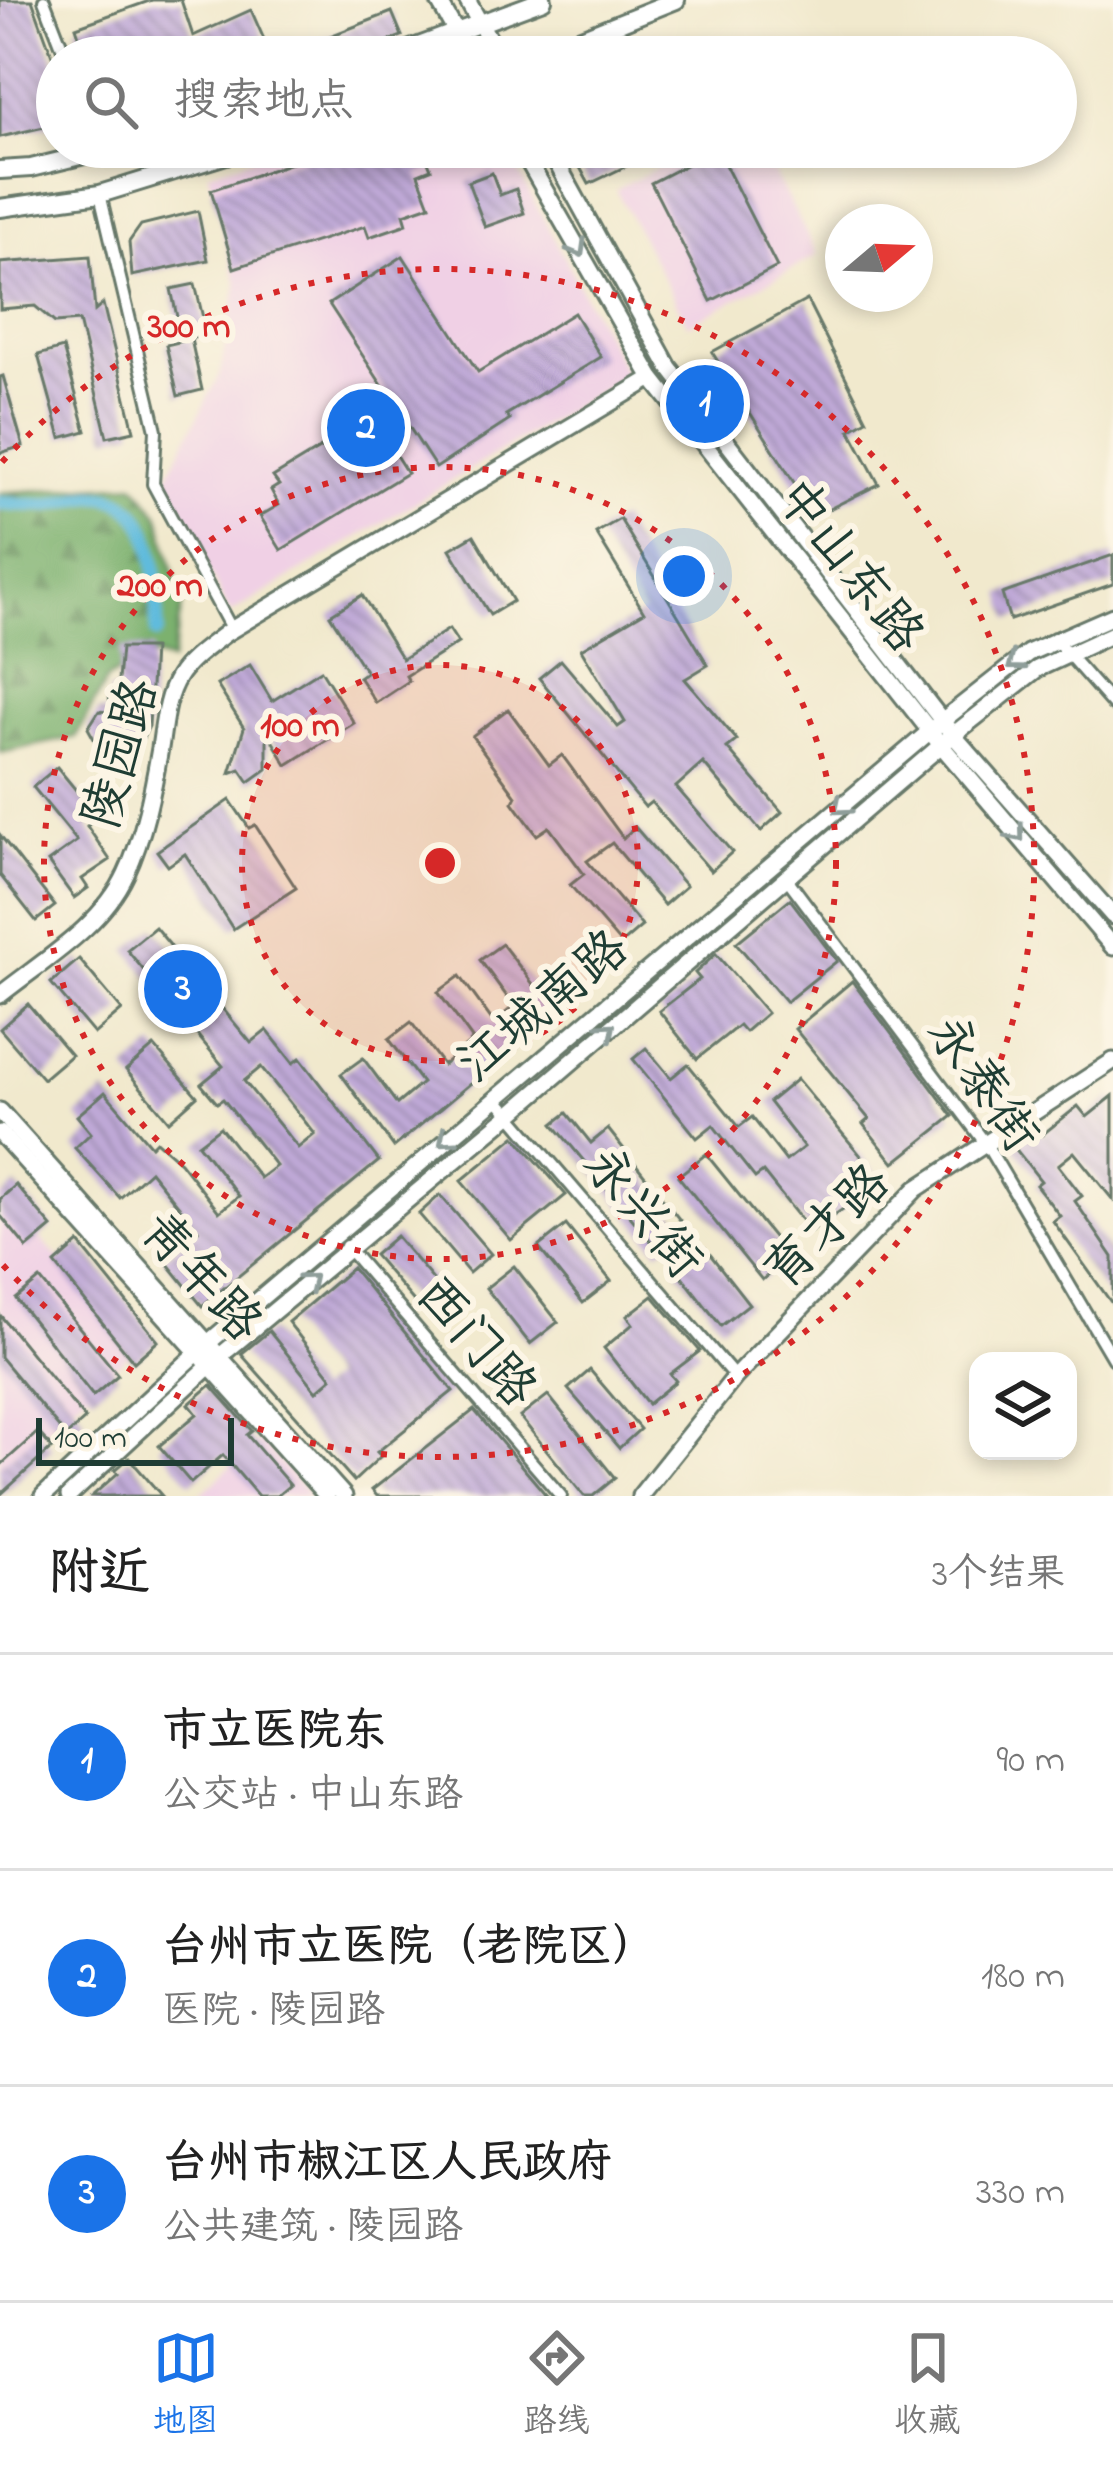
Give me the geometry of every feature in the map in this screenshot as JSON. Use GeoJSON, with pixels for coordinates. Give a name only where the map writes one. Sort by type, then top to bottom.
{"type":"FeatureCollection","features":[{"type":"Feature","properties":{"kind":"main road"},"geometry":{"type":"LineString","coordinates":[[438,0],[457,34]]}},
{"type":"Feature","properties":{"kind":"main road"},"geometry":{"type":"LineString","coordinates":[[467,0],[487,36]]}},
{"type":"Feature","properties":{"kind":"main road"},"geometry":{"type":"LineString","coordinates":[[451,36],[543,0]]}},
{"type":"Feature","properties":{"kind":"main road"},"geometry":{"type":"LineString","coordinates":[[586,36],[676,0]]}},
{"type":"Feature","properties":{"kind":"main road"},"geometry":{"type":"LineString","coordinates":[[0,170],[36,163]]}},
{"type":"Feature","properties":{"kind":"main road"},"geometry":{"type":"LineString","coordinates":[[0,208],[100,194],[185,168]]}},
{"type":"Feature","properties":{"kind":"main road","name":"中山东路"},"geometry":{"type":"LineString","coordinates":[[532,168],[652,378],[1113,947]]}},
{"type":"Feature","properties":{"kind":"main road","name":"中山东路"},"geometry":{"type":"LineString","coordinates":[[560,168],[669,367],[936,726]]}},
{"type":"Feature","properties":{"kind":"main road","name":"陵园路"},"geometry":{"type":"LineString","coordinates":[[0,995],[75,936],[108,904],[126,874],[139,838],[168,698],[179,674],[232,630],[652,378]]}},
{"type":"Feature","properties":{"kind":"main road","name":"江城南路"},"geometry":{"type":"LineString","coordinates":[[43,1496],[203,1347],[936,726],[1028,653],[1113,616]]}},
{"type":"Feature","properties":{"kind":"main road","name":"江城南路"},"geometry":{"type":"LineString","coordinates":[[69,1496],[216,1360],[947,740],[1037,669],[1113,634]]}},
{"type":"Feature","properties":{"kind":"main road","name":"中山东路"},"geometry":{"type":"LineString","coordinates":[[947,740],[1113,916]]}},
{"type":"Feature","properties":{"kind":"main road","name":"育才路"},"geometry":{"type":"LineString","coordinates":[[640,1496],[735,1378],[916,1189],[1113,1061]]}},
{"type":"Feature","properties":{"kind":"main road","name":"青年路"},"geometry":{"type":"LineString","coordinates":[[0,1111],[203,1347],[344,1496]]}},
{"type":"Feature","properties":{"kind":"main road"},"geometry":{"type":"LineString","coordinates":[[0,1133],[203,1347]]}},
{"type":"Feature","properties":{"kind":"main road"},"geometry":{"type":"LineString","coordinates":[[216,1360],[327,1496]]}},
{"type":"Feature","properties":{"kind":"street"},"geometry":{"type":"LineString","coordinates":[[44,0],[59,36]]}},
{"type":"Feature","properties":{"kind":"street"},"geometry":{"type":"LineString","coordinates":[[100,194],[156,430],[153,484],[232,630]]}},
{"type":"Feature","properties":{"kind":"street"},"geometry":{"type":"LineString","coordinates":[[1054,638],[1113,705]]}},
{"type":"Feature","properties":{"kind":"street","name":"永泰街"},"geometry":{"type":"LineString","coordinates":[[774,864],[986,1144],[1113,1359]]}},
{"type":"Feature","properties":{"kind":"street","name":"永兴街"},"geometry":{"type":"LineString","coordinates":[[495,1096],[735,1378]]}},
{"type":"Feature","properties":{"kind":"street","name":"西门路"},"geometry":{"type":"LineString","coordinates":[[337,1234],[561,1496]]}},
{"type":"Feature","properties":{"kind":"shaded area"},"geometry":{"type":"Polygon","coordinates":[[[221,168],[516,168],[627,375],[230,614],[165,481],[220,373],[237,285],[208,172],[221,168]]]}},
{"type":"Feature","properties":{"kind":"shaded area"},"geometry":{"type":"Polygon","coordinates":[[[656,168],[771,168],[818,255],[688,325],[616,190],[656,168]]]}},
{"type":"Feature","properties":{"kind":"shaded area"},"geometry":{"type":"Polygon","coordinates":[[[0,1193],[137,1347],[0,1470],[0,1193]]]}},
{"type":"Feature","properties":{"kind":"shaded area"},"geometry":{"type":"Polygon","coordinates":[[[260,1439],[310,1496],[199,1496],[260,1439]]]}},
{"type":"Feature","properties":{"kind":"green space"},"geometry":{"type":"Polygon","coordinates":[[[135,484],[159,515],[182,605],[171,661],[145,653],[107,679],[76,737],[0,753],[0,493],[135,484]]]}},
{"type":"Feature","properties":{"kind":"building"},"geometry":{"type":"Polygon","coordinates":[[[0,0],[32,0],[45,36],[36,36],[36,129],[0,137],[0,0]]]}},
{"type":"Feature","properties":{"kind":"building"},"geometry":{"type":"Polygon","coordinates":[[[152,0],[181,0],[193,36],[79,36],[76,27],[152,0]]]}},
{"type":"Feature","properties":{"kind":"building"},"geometry":{"type":"Polygon","coordinates":[[[251,10],[262,36],[193,36],[251,10]]]}},
{"type":"Feature","properties":{"kind":"building"},"geometry":{"type":"Polygon","coordinates":[[[392,12],[402,36],[330,36],[392,12]]]}},
{"type":"Feature","properties":{"kind":"building"},"geometry":{"type":"Polygon","coordinates":[[[276,168],[431,169],[418,174],[430,205],[404,214],[407,224],[369,237],[365,226],[234,268],[211,190],[276,168]]]}},
{"type":"Feature","properties":{"kind":"building"},"geometry":{"type":"Polygon","coordinates":[[[580,168],[622,168],[589,184],[580,168]]]}},
{"type":"Feature","properties":{"kind":"building"},"geometry":{"type":"Polygon","coordinates":[[[680,168],[727,168],[777,267],[711,301],[651,183],[680,168]]]}},
{"type":"Feature","properties":{"kind":"building"},"geometry":{"type":"Polygon","coordinates":[[[492,173],[500,195],[516,189],[524,213],[485,227],[468,182],[492,173]]]}},
{"type":"Feature","properties":{"kind":"building"},"geometry":{"type":"Polygon","coordinates":[[[198,211],[208,260],[132,276],[129,242],[141,225],[198,211]]]}},
{"type":"Feature","properties":{"kind":"building"},"geometry":{"type":"Polygon","coordinates":[[[90,256],[95,311],[103,304],[134,431],[107,437],[79,321],[55,323],[35,306],[0,309],[0,263],[90,256]]]}},
{"type":"Feature","properties":{"kind":"building"},"geometry":{"type":"Polygon","coordinates":[[[403,256],[478,372],[574,313],[601,357],[506,415],[510,420],[436,468],[329,304],[403,256]]]}},
{"type":"Feature","properties":{"kind":"building"},"geometry":{"type":"Polygon","coordinates":[[[195,284],[207,335],[182,340],[171,289],[195,284]]]}},
{"type":"Feature","properties":{"kind":"building"},"geometry":{"type":"Polygon","coordinates":[[[807,300],[867,420],[850,430],[879,484],[815,516],[712,352],[807,300]]]}},
{"type":"Feature","properties":{"kind":"building"},"geometry":{"type":"Polygon","coordinates":[[[191,339],[202,390],[178,396],[166,345],[191,339]]]}},
{"type":"Feature","properties":{"kind":"building"},"geometry":{"type":"Polygon","coordinates":[[[63,348],[86,431],[61,438],[38,355],[63,348]]]}},
{"type":"Feature","properties":{"kind":"building"},"geometry":{"type":"Polygon","coordinates":[[[0,377],[23,446],[0,453],[0,377]]]}},
{"type":"Feature","properties":{"kind":"building"},"geometry":{"type":"Polygon","coordinates":[[[372,417],[407,473],[281,550],[260,516],[279,505],[271,490],[279,485],[273,477],[372,417]]]}},
{"type":"Feature","properties":{"kind":"building"},"geometry":{"type":"Polygon","coordinates":[[[620,519],[708,665],[685,679],[737,740],[727,748],[782,812],[761,831],[703,763],[676,787],[732,852],[711,871],[651,802],[645,807],[539,678],[561,660],[618,727],[625,722],[581,649],[644,612],[596,533],[620,519]]]}},
{"type":"Feature","properties":{"kind":"building"},"geometry":{"type":"Polygon","coordinates":[[[474,535],[513,601],[490,615],[450,549],[474,535]]]}},
{"type":"Feature","properties":{"kind":"building"},"geometry":{"type":"Polygon","coordinates":[[[1113,555],[1113,584],[1010,620],[1002,594],[1113,555]]]}},
{"type":"Feature","properties":{"kind":"building"},"geometry":{"type":"Polygon","coordinates":[[[362,595],[402,659],[449,629],[458,643],[406,676],[409,681],[376,703],[359,677],[366,672],[330,615],[362,595]]]}},
{"type":"Feature","properties":{"kind":"building"},"geometry":{"type":"Polygon","coordinates":[[[121,648],[153,648],[149,726],[142,740],[109,766],[88,728],[99,711],[110,712],[109,690],[117,691],[121,648]]]}},
{"type":"Feature","properties":{"kind":"building"},"geometry":{"type":"Polygon","coordinates":[[[250,665],[272,701],[321,670],[354,723],[287,765],[267,732],[267,769],[249,782],[240,769],[230,773],[244,728],[217,685],[250,665]]]}},
{"type":"Feature","properties":{"kind":"building"},"geometry":{"type":"Polygon","coordinates":[[[508,709],[549,765],[562,755],[623,838],[635,827],[686,886],[664,905],[612,843],[587,861],[642,926],[621,944],[570,885],[584,874],[549,827],[537,835],[513,802],[516,796],[472,736],[508,709]]]}},
{"type":"Feature","properties":{"kind":"building"},"geometry":{"type":"Polygon","coordinates":[[[57,767],[98,817],[87,826],[110,860],[82,879],[88,888],[74,898],[48,862],[77,841],[33,787],[57,767]]]}},
{"type":"Feature","properties":{"kind":"building"},"geometry":{"type":"Polygon","coordinates":[[[230,800],[249,828],[255,825],[296,888],[233,929],[185,854],[168,866],[157,851],[230,800]]]}},
{"type":"Feature","properties":{"kind":"building"},"geometry":{"type":"Polygon","coordinates":[[[0,835],[55,906],[36,921],[0,875],[0,835]]]}},
{"type":"Feature","properties":{"kind":"building"},"geometry":{"type":"Polygon","coordinates":[[[790,899],[837,961],[786,1002],[736,943],[790,899]]]}},
{"type":"Feature","properties":{"kind":"building"},"geometry":{"type":"Polygon","coordinates":[[[155,927],[251,1043],[267,1030],[293,1063],[300,1058],[379,1161],[202,1306],[163,1258],[198,1230],[150,1171],[120,1198],[75,1148],[91,1133],[77,1116],[105,1092],[151,1146],[156,1141],[180,1162],[219,1212],[239,1196],[198,1144],[220,1127],[260,1178],[276,1166],[223,1099],[217,1103],[201,1084],[223,1066],[127,950],[155,927]],[[261,1067],[244,1081],[298,1148],[315,1134],[261,1067]]]}},
{"type":"Feature","properties":{"kind":"building"},"geometry":{"type":"Polygon","coordinates":[[[502,944],[536,988],[539,985],[560,1009],[394,1147],[341,1074],[363,1058],[397,1104],[422,1083],[389,1039],[411,1022],[443,1065],[473,1040],[438,992],[460,976],[494,1023],[514,1006],[480,960],[502,944]]]}},
{"type":"Feature","properties":{"kind":"building"},"geometry":{"type":"Polygon","coordinates":[[[716,954],[767,1013],[745,1032],[739,1025],[697,1059],[659,1011],[700,979],[695,973],[716,954]]]}},
{"type":"Feature","properties":{"kind":"building"},"geometry":{"type":"Polygon","coordinates":[[[79,959],[122,1010],[94,1034],[51,983],[79,959]]]}},
{"type":"Feature","properties":{"kind":"building"},"geometry":{"type":"Polygon","coordinates":[[[852,981],[953,1116],[894,1163],[863,1124],[869,1119],[795,1029],[852,981]]]}},
{"type":"Feature","properties":{"kind":"building"},"geometry":{"type":"Polygon","coordinates":[[[28,1004],[71,1055],[43,1079],[0,1029],[28,1004]]]}},
{"type":"Feature","properties":{"kind":"building"},"geometry":{"type":"Polygon","coordinates":[[[154,1046],[197,1096],[169,1121],[126,1070],[154,1046]]]}},
{"type":"Feature","properties":{"kind":"building"},"geometry":{"type":"Polygon","coordinates":[[[646,1048],[671,1078],[688,1064],[739,1127],[752,1117],[786,1161],[804,1147],[769,1102],[797,1079],[882,1181],[811,1232],[763,1172],[755,1178],[713,1125],[697,1138],[633,1059],[646,1048]]]}},
{"type":"Feature","properties":{"kind":"building"},"geometry":{"type":"Polygon","coordinates":[[[1113,1096],[1113,1200],[1074,1152],[1058,1165],[1082,1196],[1075,1201],[1113,1257],[1113,1305],[1053,1221],[1060,1216],[1036,1185],[1041,1181],[1014,1147],[1037,1129],[1042,1135],[1078,1106],[1087,1117],[1113,1096]]]}},
{"type":"Feature","properties":{"kind":"building"},"geometry":{"type":"Polygon","coordinates":[[[567,1113],[591,1143],[608,1129],[687,1229],[659,1251],[553,1124],[567,1113]]]}},
{"type":"Feature","properties":{"kind":"building"},"geometry":{"type":"Polygon","coordinates":[[[515,1136],[566,1195],[511,1240],[461,1181],[515,1136]]]}},
{"type":"Feature","properties":{"kind":"building"},"geometry":{"type":"Polygon","coordinates":[[[706,1154],[790,1258],[762,1280],[678,1176],[706,1154]]]}},
{"type":"Feature","properties":{"kind":"building"},"geometry":{"type":"Polygon","coordinates":[[[16,1185],[52,1227],[27,1248],[0,1215],[0,1199],[16,1185]]]}},
{"type":"Feature","properties":{"kind":"building"},"geometry":{"type":"Polygon","coordinates":[[[440,1195],[491,1254],[469,1273],[419,1214],[440,1195]]]}},
{"type":"Feature","properties":{"kind":"building"},"geometry":{"type":"Polygon","coordinates":[[[566,1225],[611,1281],[583,1303],[538,1247],[566,1225]]]}},
{"type":"Feature","properties":{"kind":"building"},"geometry":{"type":"Polygon","coordinates":[[[396,1236],[446,1295],[425,1314],[374,1255],[396,1236]]]}},
{"type":"Feature","properties":{"kind":"building"},"geometry":{"type":"Polygon","coordinates":[[[79,1243],[158,1341],[134,1362],[55,1264],[79,1243]]]}},
{"type":"Feature","properties":{"kind":"building"},"geometry":{"type":"Polygon","coordinates":[[[705,1248],[749,1304],[721,1326],[677,1270],[705,1248]]]}},
{"type":"Feature","properties":{"kind":"building"},"geometry":{"type":"Polygon","coordinates":[[[514,1266],[558,1322],[530,1344],[486,1288],[514,1266]]]}},
{"type":"Feature","properties":{"kind":"building"},"geometry":{"type":"Polygon","coordinates":[[[352,1268],[453,1391],[377,1452],[381,1456],[354,1481],[241,1354],[269,1331],[317,1391],[332,1378],[288,1322],[352,1268]]]}},
{"type":"Feature","properties":{"kind":"building"},"geometry":{"type":"Polygon","coordinates":[[[40,1279],[118,1375],[93,1396],[16,1299],[40,1279]]]}},
{"type":"Feature","properties":{"kind":"building"},"geometry":{"type":"Polygon","coordinates":[[[653,1296],[700,1351],[670,1374],[676,1381],[648,1404],[604,1348],[633,1324],[627,1316],[653,1296]]]}},
{"type":"Feature","properties":{"kind":"building"},"geometry":{"type":"Polygon","coordinates":[[[0,1315],[85,1419],[66,1436],[0,1357],[0,1315]]]}},
{"type":"Feature","properties":{"kind":"building"},"geometry":{"type":"Polygon","coordinates":[[[590,1370],[640,1429],[619,1448],[568,1389],[590,1370]]]}},
{"type":"Feature","properties":{"kind":"building"},"geometry":{"type":"Polygon","coordinates":[[[211,1385],[252,1431],[247,1435],[290,1485],[277,1496],[258,1496],[223,1455],[191,1483],[159,1446],[197,1414],[189,1404],[211,1385]]]}},
{"type":"Feature","properties":{"kind":"building"},"geometry":{"type":"Polygon","coordinates":[[[548,1395],[615,1478],[593,1496],[584,1496],[520,1417],[548,1395]]]}},
{"type":"Feature","properties":{"kind":"building"},"geometry":{"type":"Polygon","coordinates":[[[474,1410],[547,1496],[377,1496],[372,1490],[474,1410]]]}},
{"type":"Feature","properties":{"kind":"building"},"geometry":{"type":"Polygon","coordinates":[[[38,1432],[52,1448],[0,1495],[0,1466],[38,1432]]]}},
{"type":"Feature","properties":{"kind":"building"},"geometry":{"type":"Polygon","coordinates":[[[129,1458],[162,1496],[92,1496],[118,1473],[115,1470],[129,1458]]]}},
{"type":"Feature","properties":{"kind":"waterway"},"geometry":{"type":"LineString","coordinates":[[0,503],[47,505],[96,496],[123,502],[137,514],[152,551],[157,633]]}},
{"type":"Feature","properties":{"kind":"place","name":"市立医院东"},"geometry":{"type":"Point","coordinates":[705,404]}},
{"type":"Feature","properties":{"kind":"place","name":"台州市立医院（老院区）"},"geometry":{"type":"Point","coordinates":[366,428]}},
{"type":"Feature","properties":{"kind":"place","name":"台州市椒江区人民政府"},"geometry":{"type":"Point","coordinates":[183,989]}}]}
